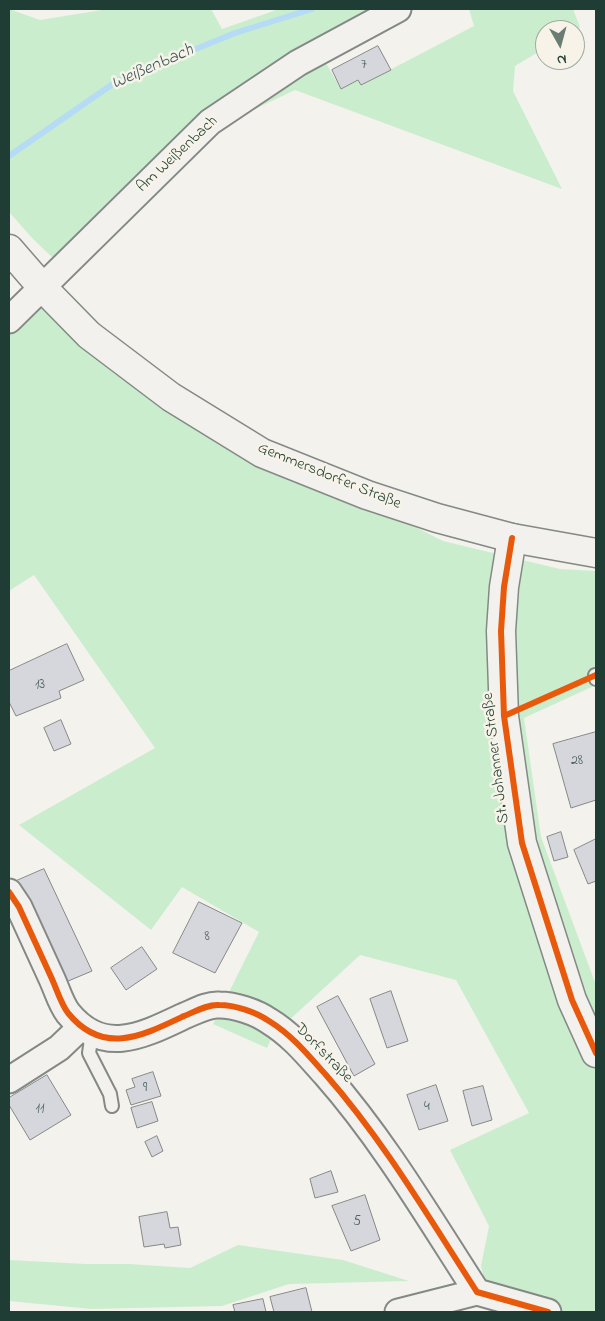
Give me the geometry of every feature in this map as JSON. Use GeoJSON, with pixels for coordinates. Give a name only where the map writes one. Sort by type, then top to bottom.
{"type":"FeatureCollection","features":[{"type":"Feature","properties":{"kind":"main road","name":"Gemmersdorfer Straße"},"geometry":{"type":"LineString","coordinates":[[9,249],[42,287],[89,335],[171,397],[262,453],[376,498],[437,518],[512,538],[596,553]]}},
{"type":"Feature","properties":{"kind":"main road","name":"St. Johanner Straße"},"geometry":{"type":"LineString","coordinates":[[512,538],[504,586],[501,631],[504,716],[522,843],[572,1000],[596,1053]]}},
{"type":"Feature","properties":{"kind":"street","name":"Am Weißenbach"},"geometry":{"type":"LineString","coordinates":[[9,320],[210,122],[298,63],[393,10]]}},
{"type":"Feature","properties":{"kind":"street"},"geometry":{"type":"LineString","coordinates":[[9,892],[19,907],[67,1011],[86,1030],[9,1080]]}},
{"type":"Feature","properties":{"kind":"street","name":"Dorfstraße"},"geometry":{"type":"LineString","coordinates":[[86,1030],[107,1038],[126,1038],[146,1034],[196,1011],[218,1004],[242,1009],[268,1020],[296,1041],[354,1107],[392,1161],[477,1292]]}},
{"type":"Feature","properties":{"kind":"street"},"geometry":{"type":"LineString","coordinates":[[398,1312],[477,1292],[548,1312]]}},
{"type":"Feature","properties":{"kind":"lane"},"geometry":{"type":"LineString","coordinates":[[86,1030],[89,1053],[110,1094],[112,1106]]}},
{"type":"Feature","properties":{"kind":"green space"},"geometry":{"type":"Polygon","coordinates":[[[9,9],[40,20],[108,9],[211,9],[222,29],[279,9],[370,9],[230,94],[54,259],[9,212],[9,9]]]}},
{"type":"Feature","properties":{"kind":"green space"},"geometry":{"type":"Polygon","coordinates":[[[469,9],[573,9],[577,20],[535,20],[535,54],[515,66],[513,91],[562,189],[295,90],[238,117],[323,58],[341,89],[358,80],[361,85],[474,26],[469,9]]]}},
{"type":"Feature","properties":{"kind":"green space"},"geometry":{"type":"Polygon","coordinates":[[[33,292],[166,402],[443,541],[560,569],[596,571],[596,685],[524,718],[541,837],[596,985],[596,1312],[506,1312],[491,1307],[481,1266],[489,1226],[450,1150],[529,1113],[456,980],[360,955],[273,1035],[267,1048],[213,1024],[259,932],[182,887],[151,930],[19,825],[155,748],[34,575],[9,591],[9,316],[33,292]]]}},
{"type":"Feature","properties":{"kind":"green space"},"geometry":{"type":"Polygon","coordinates":[[[238,1245],[343,1260],[409,1281],[289,1284],[222,1306],[91,1309],[9,1301],[9,1260],[190,1268],[238,1245]]]}},
{"type":"Feature","properties":{"kind":"building"},"geometry":{"type":"Polygon","coordinates":[[[378,46],[391,70],[361,85],[358,80],[341,89],[332,70],[378,46]]]}},
{"type":"Feature","properties":{"kind":"building"},"geometry":{"type":"Polygon","coordinates":[[[67,644],[84,680],[59,691],[61,698],[16,716],[9,702],[9,671],[67,644]]]}},
{"type":"Feature","properties":{"kind":"building"},"geometry":{"type":"Polygon","coordinates":[[[61,720],[71,744],[54,751],[44,728],[61,720]]]}},
{"type":"Feature","properties":{"kind":"building"},"geometry":{"type":"Polygon","coordinates":[[[596,732],[596,800],[571,808],[553,744],[596,732]]]}},
{"type":"Feature","properties":{"kind":"building"},"geometry":{"type":"Polygon","coordinates":[[[561,832],[568,857],[554,861],[547,837],[561,832]]]}},
{"type":"Feature","properties":{"kind":"building"},"geometry":{"type":"Polygon","coordinates":[[[596,839],[596,881],[588,884],[574,850],[596,839]]]}},
{"type":"Feature","properties":{"kind":"building"},"geometry":{"type":"Polygon","coordinates":[[[44,869],[92,971],[61,984],[14,882],[44,869]]]}},
{"type":"Feature","properties":{"kind":"building"},"geometry":{"type":"Polygon","coordinates":[[[199,902],[242,923],[215,973],[173,953],[199,902]]]}},
{"type":"Feature","properties":{"kind":"building"},"geometry":{"type":"Polygon","coordinates":[[[142,947],[157,969],[126,990],[111,968],[142,947]]]}},
{"type":"Feature","properties":{"kind":"building"},"geometry":{"type":"Polygon","coordinates":[[[391,991],[408,1041],[387,1048],[370,999],[391,991]]]}},
{"type":"Feature","properties":{"kind":"building"},"geometry":{"type":"Polygon","coordinates":[[[338,996],[375,1064],[354,1076],[317,1007],[338,996]]]}},
{"type":"Feature","properties":{"kind":"building"},"geometry":{"type":"Polygon","coordinates":[[[153,1072],[161,1096],[131,1105],[126,1090],[135,1087],[132,1079],[153,1072]]]}},
{"type":"Feature","properties":{"kind":"building"},"geometry":{"type":"Polygon","coordinates":[[[47,1075],[71,1115],[30,1140],[9,1105],[9,1098],[47,1075]]]}},
{"type":"Feature","properties":{"kind":"building"},"geometry":{"type":"Polygon","coordinates":[[[436,1085],[448,1121],[419,1130],[407,1095],[436,1085]]]}},
{"type":"Feature","properties":{"kind":"building"},"geometry":{"type":"Polygon","coordinates":[[[483,1086],[492,1120],[472,1126],[463,1091],[483,1086]]]}},
{"type":"Feature","properties":{"kind":"building"},"geometry":{"type":"Polygon","coordinates":[[[152,1102],[158,1121],[137,1128],[131,1108],[152,1102]]]}},
{"type":"Feature","properties":{"kind":"building"},"geometry":{"type":"Polygon","coordinates":[[[157,1136],[163,1151],[152,1157],[145,1142],[157,1136]]]}},
{"type":"Feature","properties":{"kind":"building"},"geometry":{"type":"Polygon","coordinates":[[[331,1171],[338,1192],[315,1198],[310,1179],[331,1171]]]}},
{"type":"Feature","properties":{"kind":"building"},"geometry":{"type":"Polygon","coordinates":[[[365,1195],[380,1240],[351,1251],[332,1206],[365,1195]]]}},
{"type":"Feature","properties":{"kind":"building"},"geometry":{"type":"Polygon","coordinates":[[[167,1212],[170,1228],[178,1227],[181,1245],[165,1248],[164,1244],[144,1247],[139,1217],[167,1212]]]}},
{"type":"Feature","properties":{"kind":"building"},"geometry":{"type":"Polygon","coordinates":[[[306,1288],[312,1312],[274,1312],[270,1297],[306,1288]]]}},
{"type":"Feature","properties":{"kind":"building"},"geometry":{"type":"Polygon","coordinates":[[[263,1299],[266,1312],[235,1312],[233,1305],[263,1299]]]}},
{"type":"Feature","properties":{"kind":"waterway","name":"Weißenbach"},"geometry":{"type":"LineString","coordinates":[[9,156],[117,81],[235,33],[312,9]]}},
{"type":"Feature","properties":{"kind":"cycle path"},"geometry":{"type":"LineString","coordinates":[[512,538],[504,587],[501,631],[504,716],[522,843],[572,1000],[596,1053]]}},
{"type":"Feature","properties":{"kind":"cycle path"},"geometry":{"type":"LineString","coordinates":[[504,716],[596,675]]}},
{"type":"Feature","properties":{"kind":"cycle path"},"geometry":{"type":"LineString","coordinates":[[9,892],[19,907],[63,1005],[81,1026],[95,1034],[109,1038],[123,1038],[153,1030],[201,1009],[215,1005],[238,1008],[264,1018],[299,1046],[347,1100],[387,1153],[477,1292],[548,1312]]}}]}
